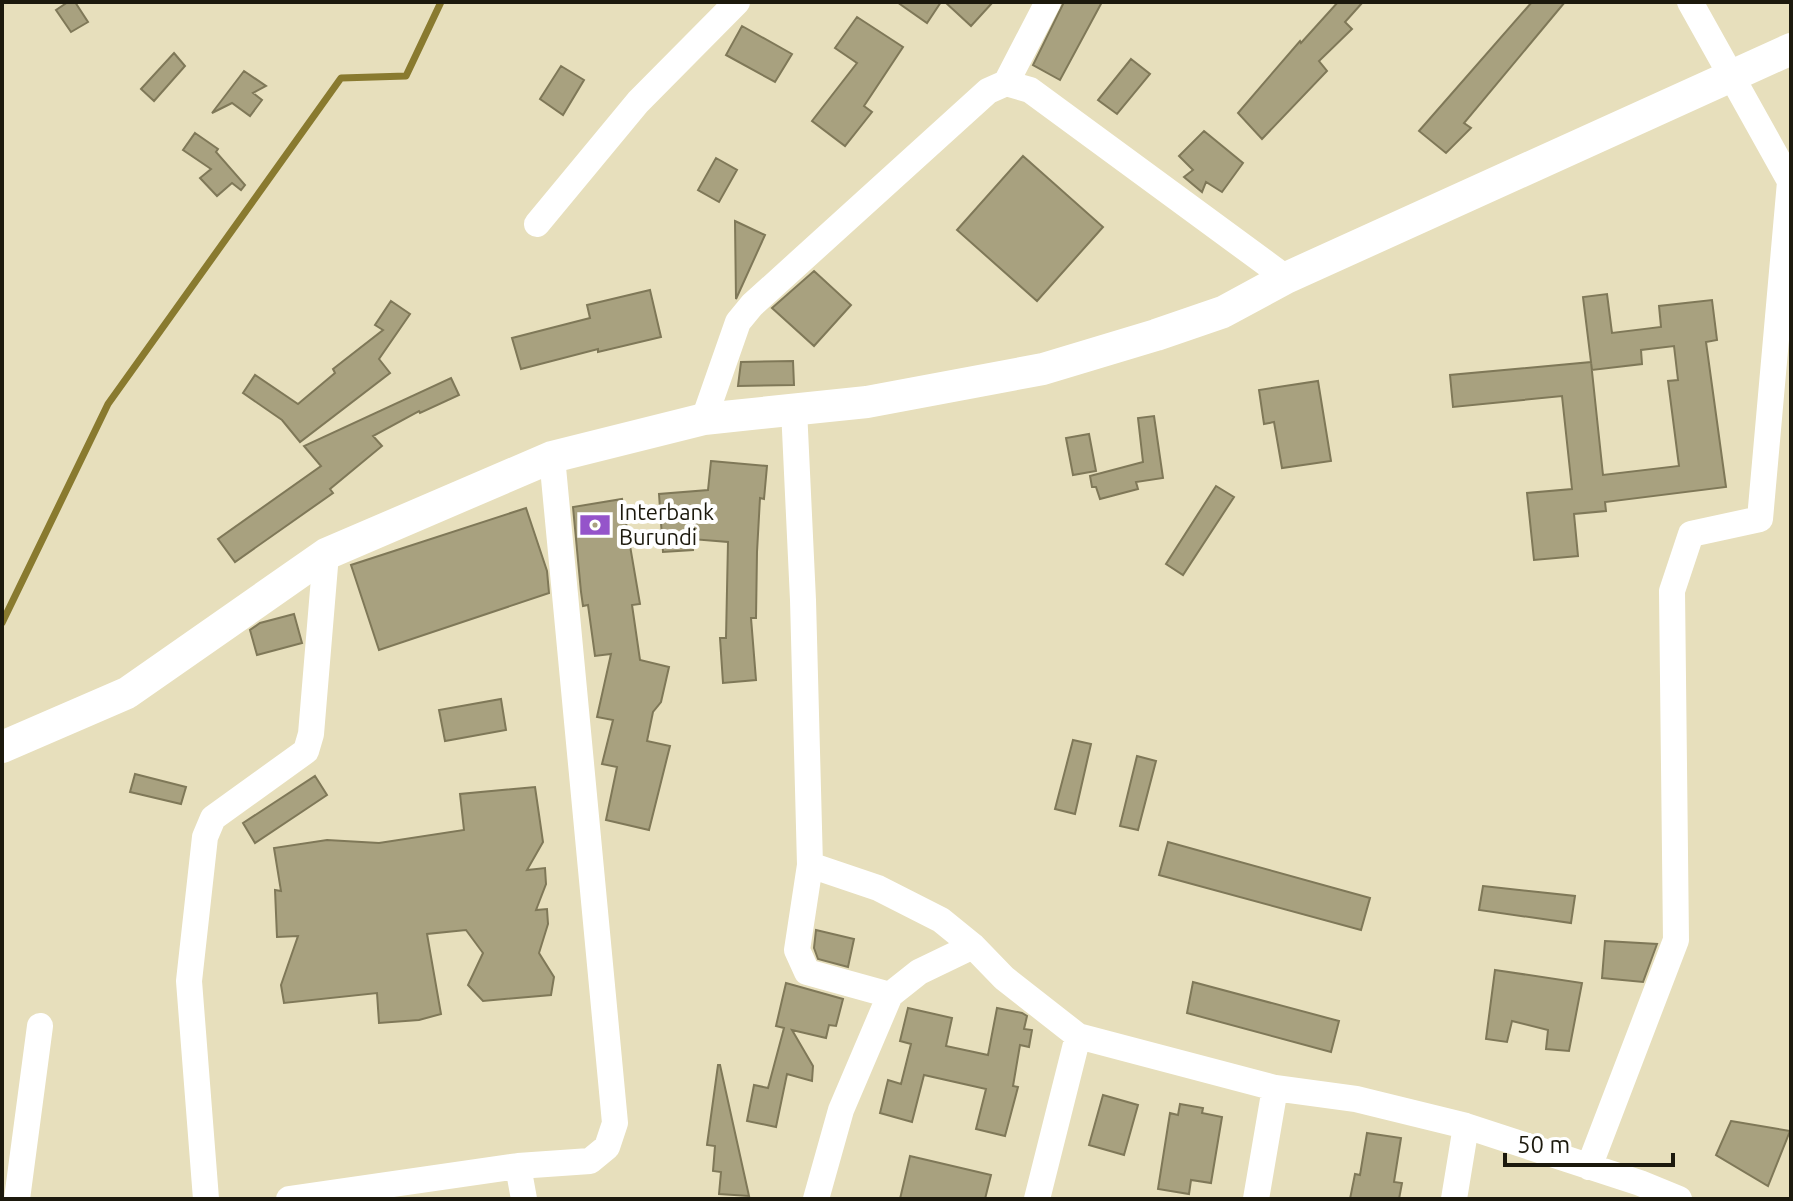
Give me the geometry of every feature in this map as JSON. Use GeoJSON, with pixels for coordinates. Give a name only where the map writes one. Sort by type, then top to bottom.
{"type":"FeatureCollection","features":[{"type":"Feature","properties":{"kind":"main road"},"geometry":{"type":"LineString","coordinates":[[2,747],[127,693],[326,554],[552,457],[704,419],[867,402],[1043,369],[1223,312],[1286,278],[1791,49]]}},
{"type":"Feature","properties":{"kind":"street"},"geometry":{"type":"LineString","coordinates":[[537,224],[638,102],[737,2]]}},
{"type":"Feature","properties":{"kind":"street"},"geometry":{"type":"LineString","coordinates":[[704,419],[738,322],[752,305],[988,91],[1006,83],[1048,2]]}},
{"type":"Feature","properties":{"kind":"street"},"geometry":{"type":"LineString","coordinates":[[1589,1167],[1676,940],[1672,591],[1691,534],[1760,519],[1791,182],[1690,2]]}},
{"type":"Feature","properties":{"kind":"street"},"geometry":{"type":"LineString","coordinates":[[1006,83],[1030,90],[1286,278]]}},
{"type":"Feature","properties":{"kind":"street"},"geometry":{"type":"LineString","coordinates":[[794,409],[803,585],[810,865],[797,950],[807,972],[890,995]]}},
{"type":"Feature","properties":{"kind":"street"},"geometry":{"type":"LineString","coordinates":[[289,1199],[518,1166],[590,1161],[607,1147],[615,1123],[552,457]]}},
{"type":"Feature","properties":{"kind":"street"},"geometry":{"type":"LineString","coordinates":[[206,1199],[189,981],[205,837],[213,818],[306,751],[311,734],[326,554]]}},
{"type":"Feature","properties":{"kind":"street"},"geometry":{"type":"LineString","coordinates":[[810,865],[878,888],[941,920],[973,946],[1004,978],[1078,1036],[1275,1088],[1356,1099],[1466,1126],[1589,1167],[1638,1191],[1679,1199]]}},
{"type":"Feature","properties":{"kind":"street"},"geometry":{"type":"LineString","coordinates":[[816,1199],[841,1110],[890,995],[919,972],[973,946]]}},
{"type":"Feature","properties":{"kind":"street"},"geometry":{"type":"LineString","coordinates":[[17,1199],[40,1026]]}},
{"type":"Feature","properties":{"kind":"street"},"geometry":{"type":"LineString","coordinates":[[1037,1199],[1078,1036]]}},
{"type":"Feature","properties":{"kind":"street"},"geometry":{"type":"LineString","coordinates":[[1256,1199],[1275,1088]]}},
{"type":"Feature","properties":{"kind":"street"},"geometry":{"type":"LineString","coordinates":[[1454,1199],[1466,1126]]}},
{"type":"Feature","properties":{"kind":"street"},"geometry":{"type":"LineString","coordinates":[[518,1166],[524,1199]]}},
{"type":"Feature","properties":{"kind":"building"},"geometry":{"type":"Polygon","coordinates":[[[68,2],[75,2],[88,22],[71,32],[56,10],[68,2]]]}},
{"type":"Feature","properties":{"kind":"building"},"geometry":{"type":"Polygon","coordinates":[[[897,2],[941,2],[927,23],[897,2]]]}},
{"type":"Feature","properties":{"kind":"building"},"geometry":{"type":"Polygon","coordinates":[[[945,2],[993,2],[971,26],[945,2]]]}},
{"type":"Feature","properties":{"kind":"building"},"geometry":{"type":"Polygon","coordinates":[[[1064,2],[1102,2],[1060,80],[1033,65],[1064,2]]]}},
{"type":"Feature","properties":{"kind":"building"},"geometry":{"type":"Polygon","coordinates":[[[1338,2],[1363,2],[1345,22],[1352,29],[1319,61],[1327,71],[1262,139],[1238,113],[1338,2]]]}},
{"type":"Feature","properties":{"kind":"building"},"geometry":{"type":"Polygon","coordinates":[[[1532,2],[1565,2],[1464,123],[1471,128],[1446,153],[1419,131],[1532,2]]]}},
{"type":"Feature","properties":{"kind":"building"},"geometry":{"type":"Polygon","coordinates":[[[857,17],[903,47],[864,106],[872,112],[845,146],[812,121],[857,63],[835,48],[857,17]]]}},
{"type":"Feature","properties":{"kind":"building"},"geometry":{"type":"Polygon","coordinates":[[[742,26],[792,54],[775,82],[726,55],[742,26]]]}},
{"type":"Feature","properties":{"kind":"building"},"geometry":{"type":"Polygon","coordinates":[[[174,53],[185,66],[154,101],[141,89],[174,53]]]}},
{"type":"Feature","properties":{"kind":"building"},"geometry":{"type":"Polygon","coordinates":[[[1131,59],[1150,74],[1117,114],[1098,100],[1131,59]]]}},
{"type":"Feature","properties":{"kind":"building"},"geometry":{"type":"Polygon","coordinates":[[[561,66],[584,80],[563,115],[540,99],[561,66]]]}},
{"type":"Feature","properties":{"kind":"building"},"geometry":{"type":"Polygon","coordinates":[[[244,71],[266,86],[253,93],[262,100],[250,116],[232,103],[212,113],[244,71]]]}},
{"type":"Feature","properties":{"kind":"building"},"geometry":{"type":"Polygon","coordinates":[[[1204,131],[1243,163],[1222,192],[1206,182],[1202,192],[1184,177],[1193,170],[1179,156],[1204,131]]]}},
{"type":"Feature","properties":{"kind":"building"},"geometry":{"type":"Polygon","coordinates":[[[195,133],[218,149],[216,152],[245,185],[241,190],[232,183],[217,196],[200,178],[211,169],[183,150],[195,133]]]}},
{"type":"Feature","properties":{"kind":"building"},"geometry":{"type":"Polygon","coordinates":[[[1023,156],[1103,227],[1037,301],[957,230],[1023,156]]]}},
{"type":"Feature","properties":{"kind":"building"},"geometry":{"type":"Polygon","coordinates":[[[716,158],[737,170],[719,202],[698,190],[716,158]]]}},
{"type":"Feature","properties":{"kind":"building"},"geometry":{"type":"Polygon","coordinates":[[[735,221],[765,235],[736,299],[735,221]]]}},
{"type":"Feature","properties":{"kind":"building"},"geometry":{"type":"Polygon","coordinates":[[[814,271],[851,305],[814,346],[772,308],[814,271]]]}},
{"type":"Feature","properties":{"kind":"building"},"geometry":{"type":"Polygon","coordinates":[[[650,290],[661,337],[521,369],[512,338],[590,318],[587,305],[650,290]]]}},
{"type":"Feature","properties":{"kind":"building"},"geometry":{"type":"Polygon","coordinates":[[[1607,294],[1612,333],[1661,327],[1659,306],[1712,300],[1717,340],[1706,342],[1726,487],[1605,502],[1606,511],[1574,514],[1578,556],[1534,560],[1527,493],[1572,489],[1562,396],[1453,407],[1450,375],[1591,362],[1583,297],[1607,294]],[[1674,346],[1641,350],[1642,364],[1592,370],[1591,362],[1603,475],[1679,466],[1668,381],[1678,380],[1674,346]]]}},
{"type":"Feature","properties":{"kind":"building"},"geometry":{"type":"Polygon","coordinates":[[[391,301],[410,314],[379,359],[390,373],[300,442],[282,420],[243,393],[255,375],[298,404],[335,373],[333,369],[383,330],[375,325],[391,301]]]}},
{"type":"Feature","properties":{"kind":"building"},"geometry":{"type":"Polygon","coordinates":[[[793,361],[794,385],[738,386],[741,362],[793,361]]]}},
{"type":"Feature","properties":{"kind":"building"},"geometry":{"type":"Polygon","coordinates":[[[451,378],[459,395],[419,411],[373,436],[382,446],[330,489],[333,493],[235,562],[218,539],[321,466],[304,446],[451,378]]]}},
{"type":"Feature","properties":{"kind":"building"},"geometry":{"type":"Polygon","coordinates":[[[1318,381],[1331,461],[1282,468],[1274,422],[1264,424],[1259,390],[1318,381]]]}},
{"type":"Feature","properties":{"kind":"building"},"geometry":{"type":"Polygon","coordinates":[[[1154,416],[1163,478],[1136,482],[1138,489],[1100,499],[1096,487],[1092,487],[1090,476],[1143,462],[1138,418],[1154,416]]]}},
{"type":"Feature","properties":{"kind":"building"},"geometry":{"type":"Polygon","coordinates":[[[1089,434],[1096,471],[1073,475],[1066,438],[1089,434]]]}},
{"type":"Feature","properties":{"kind":"building"},"geometry":{"type":"Polygon","coordinates":[[[711,461],[767,466],[764,499],[760,498],[756,618],[751,618],[756,680],[723,683],[720,638],[726,638],[728,542],[692,539],[693,550],[663,552],[659,494],[708,490],[711,461]]]}},
{"type":"Feature","properties":{"kind":"building"},"geometry":{"type":"Polygon","coordinates":[[[1216,486],[1234,497],[1183,575],[1166,564],[1216,486]]]}},
{"type":"Feature","properties":{"kind":"building"},"geometry":{"type":"Polygon","coordinates":[[[622,499],[640,604],[632,605],[640,660],[669,667],[661,702],[653,712],[647,741],[670,746],[649,830],[606,820],[617,767],[602,764],[613,720],[597,717],[611,654],[595,656],[588,605],[583,606],[573,507],[622,499]]]}},
{"type":"Feature","properties":{"kind":"building"},"geometry":{"type":"Polygon","coordinates":[[[526,508],[547,571],[549,593],[379,650],[351,565],[526,508]]]}},
{"type":"Feature","properties":{"kind":"building"},"geometry":{"type":"Polygon","coordinates":[[[294,614],[302,643],[257,655],[250,630],[260,623],[294,614]]]}},
{"type":"Feature","properties":{"kind":"building"},"geometry":{"type":"Polygon","coordinates":[[[501,699],[506,730],[445,741],[439,710],[501,699]]]}},
{"type":"Feature","properties":{"kind":"building"},"geometry":{"type":"Polygon","coordinates":[[[1073,740],[1091,744],[1075,814],[1055,809],[1073,740]]]}},
{"type":"Feature","properties":{"kind":"building"},"geometry":{"type":"Polygon","coordinates":[[[1137,756],[1156,761],[1138,830],[1120,826],[1137,756]]]}},
{"type":"Feature","properties":{"kind":"building"},"geometry":{"type":"Polygon","coordinates":[[[135,774],[186,787],[181,804],[130,792],[135,774]]]}},
{"type":"Feature","properties":{"kind":"building"},"geometry":{"type":"Polygon","coordinates":[[[315,776],[327,795],[255,843],[243,823],[315,776]]]}},
{"type":"Feature","properties":{"kind":"building"},"geometry":{"type":"Polygon","coordinates":[[[535,787],[543,842],[527,870],[545,868],[546,884],[536,910],[547,909],[548,924],[539,953],[554,977],[551,995],[483,1001],[468,985],[483,953],[466,930],[427,934],[441,1014],[419,1020],[379,1023],[377,993],[284,1003],[281,985],[298,936],[277,937],[275,890],[281,891],[274,848],[327,840],[379,843],[464,830],[460,794],[535,787]]]}},
{"type":"Feature","properties":{"kind":"building"},"geometry":{"type":"Polygon","coordinates":[[[1168,842],[1370,898],[1361,930],[1159,875],[1168,842]]]}},
{"type":"Feature","properties":{"kind":"building"},"geometry":{"type":"Polygon","coordinates":[[[1483,886],[1575,896],[1571,923],[1479,910],[1483,886]]]}},
{"type":"Feature","properties":{"kind":"building"},"geometry":{"type":"Polygon","coordinates":[[[816,930],[854,939],[848,967],[818,959],[814,948],[816,930]]]}},
{"type":"Feature","properties":{"kind":"building"},"geometry":{"type":"Polygon","coordinates":[[[1605,941],[1657,944],[1643,982],[1602,978],[1605,941]]]}},
{"type":"Feature","properties":{"kind":"building"},"geometry":{"type":"Polygon","coordinates":[[[1495,970],[1582,983],[1569,1051],[1546,1049],[1548,1030],[1512,1021],[1507,1042],[1486,1039],[1495,970]]]}},
{"type":"Feature","properties":{"kind":"building"},"geometry":{"type":"Polygon","coordinates":[[[1193,982],[1339,1021],[1331,1052],[1187,1013],[1193,982]]]}},
{"type":"Feature","properties":{"kind":"building"},"geometry":{"type":"Polygon","coordinates":[[[786,983],[843,999],[836,1026],[829,1025],[826,1038],[792,1030],[813,1066],[812,1081],[787,1074],[776,1127],[747,1121],[754,1085],[768,1088],[784,1028],[776,1026],[786,983]]]}},
{"type":"Feature","properties":{"kind":"building"},"geometry":{"type":"Polygon","coordinates":[[[908,1008],[952,1018],[946,1046],[988,1055],[997,1008],[1027,1016],[1024,1029],[1032,1030],[1029,1047],[1020,1045],[1013,1086],[1018,1087],[1005,1136],[976,1129],[986,1089],[924,1075],[912,1122],[880,1113],[888,1080],[901,1084],[911,1044],[900,1041],[908,1008]]]}},
{"type":"Feature","properties":{"kind":"building"},"geometry":{"type":"Polygon","coordinates":[[[718,1065],[749,1196],[719,1194],[721,1172],[713,1171],[715,1146],[707,1145],[718,1065]]]}},
{"type":"Feature","properties":{"kind":"building"},"geometry":{"type":"Polygon","coordinates":[[[1103,1095],[1138,1105],[1124,1155],[1089,1145],[1103,1095]]]}},
{"type":"Feature","properties":{"kind":"building"},"geometry":{"type":"Polygon","coordinates":[[[1180,1104],[1203,1108],[1202,1113],[1222,1117],[1211,1183],[1191,1180],[1189,1194],[1158,1189],[1170,1113],[1178,1115],[1180,1104]]]}},
{"type":"Feature","properties":{"kind":"building"},"geometry":{"type":"Polygon","coordinates":[[[1731,1121],[1790,1131],[1768,1186],[1716,1155],[1731,1121]]]}},
{"type":"Feature","properties":{"kind":"building"},"geometry":{"type":"Polygon","coordinates":[[[1367,1133],[1401,1138],[1394,1182],[1402,1183],[1399,1199],[1350,1199],[1355,1174],[1360,1175],[1367,1133]]]}},
{"type":"Feature","properties":{"kind":"building"},"geometry":{"type":"Polygon","coordinates":[[[910,1156],[991,1175],[985,1199],[900,1199],[910,1156]]]}},
{"type":"Feature","properties":{"kind":"waterway"},"geometry":{"type":"LineString","coordinates":[[2,623],[108,404],[341,78],[406,76],[441,2]]}},
{"type":"Feature","properties":{"kind":"place","name":"Interbank Burundi"},"geometry":{"type":"Point","coordinates":[595,525]}}]}
